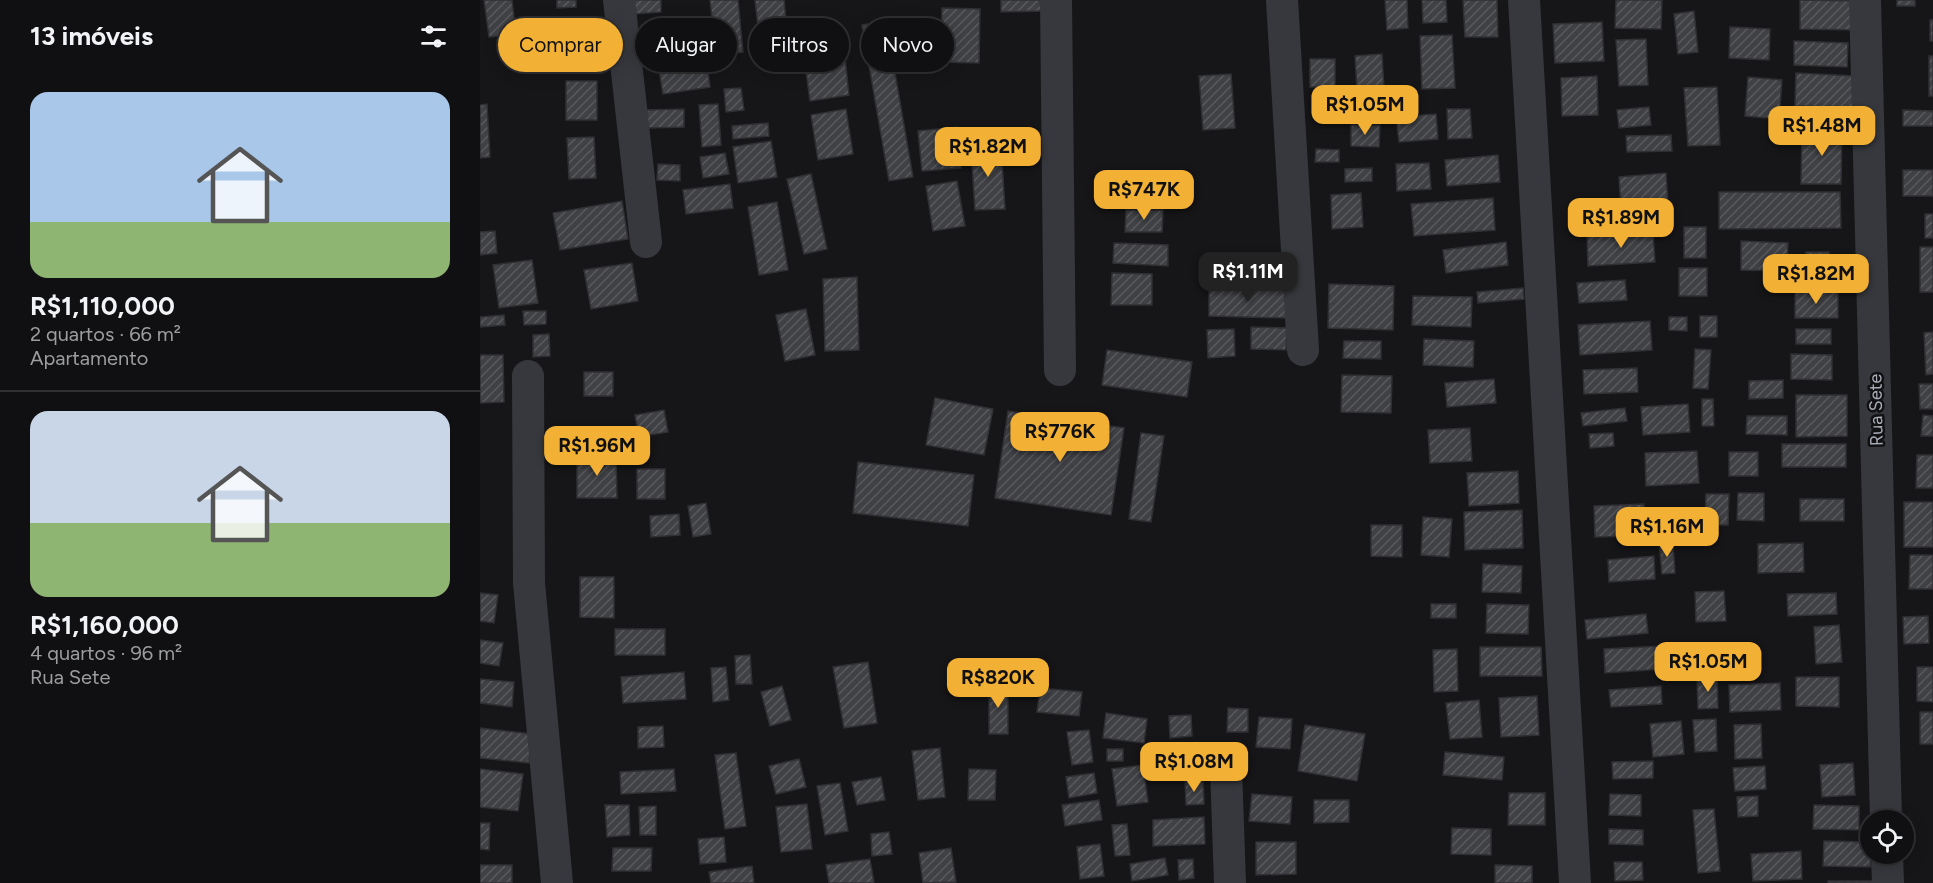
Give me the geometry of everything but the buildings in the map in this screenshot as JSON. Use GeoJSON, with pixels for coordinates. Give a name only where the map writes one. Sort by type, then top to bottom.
{"type":"FeatureCollection","features":[{"type":"Feature","properties":{"kind":"street"},"geometry":{"type":"LineString","coordinates":[[619,0],[646,242]]}},
{"type":"Feature","properties":{"kind":"street"},"geometry":{"type":"LineString","coordinates":[[1056,0],[1060,370]]}},
{"type":"Feature","properties":{"kind":"street"},"geometry":{"type":"LineString","coordinates":[[1282,0],[1304,350]]}},
{"type":"Feature","properties":{"kind":"street"},"geometry":{"type":"LineString","coordinates":[[1524,0],[1575,883]]}},
{"type":"Feature","properties":{"kind":"street","name":"Rua Sete"},"geometry":{"type":"LineString","coordinates":[[1865,0],[1886,810]]}},
{"type":"Feature","properties":{"kind":"street"},"geometry":{"type":"LineString","coordinates":[[528,376],[529,583],[557,883]]}},
{"type":"Feature","properties":{"kind":"street"},"geometry":{"type":"LineString","coordinates":[[1226,768],[1230,883]]}},
{"type":"Feature","properties":{"kind":"street"},"geometry":{"type":"LineString","coordinates":[[1887,864],[1888,883]]}}]}
